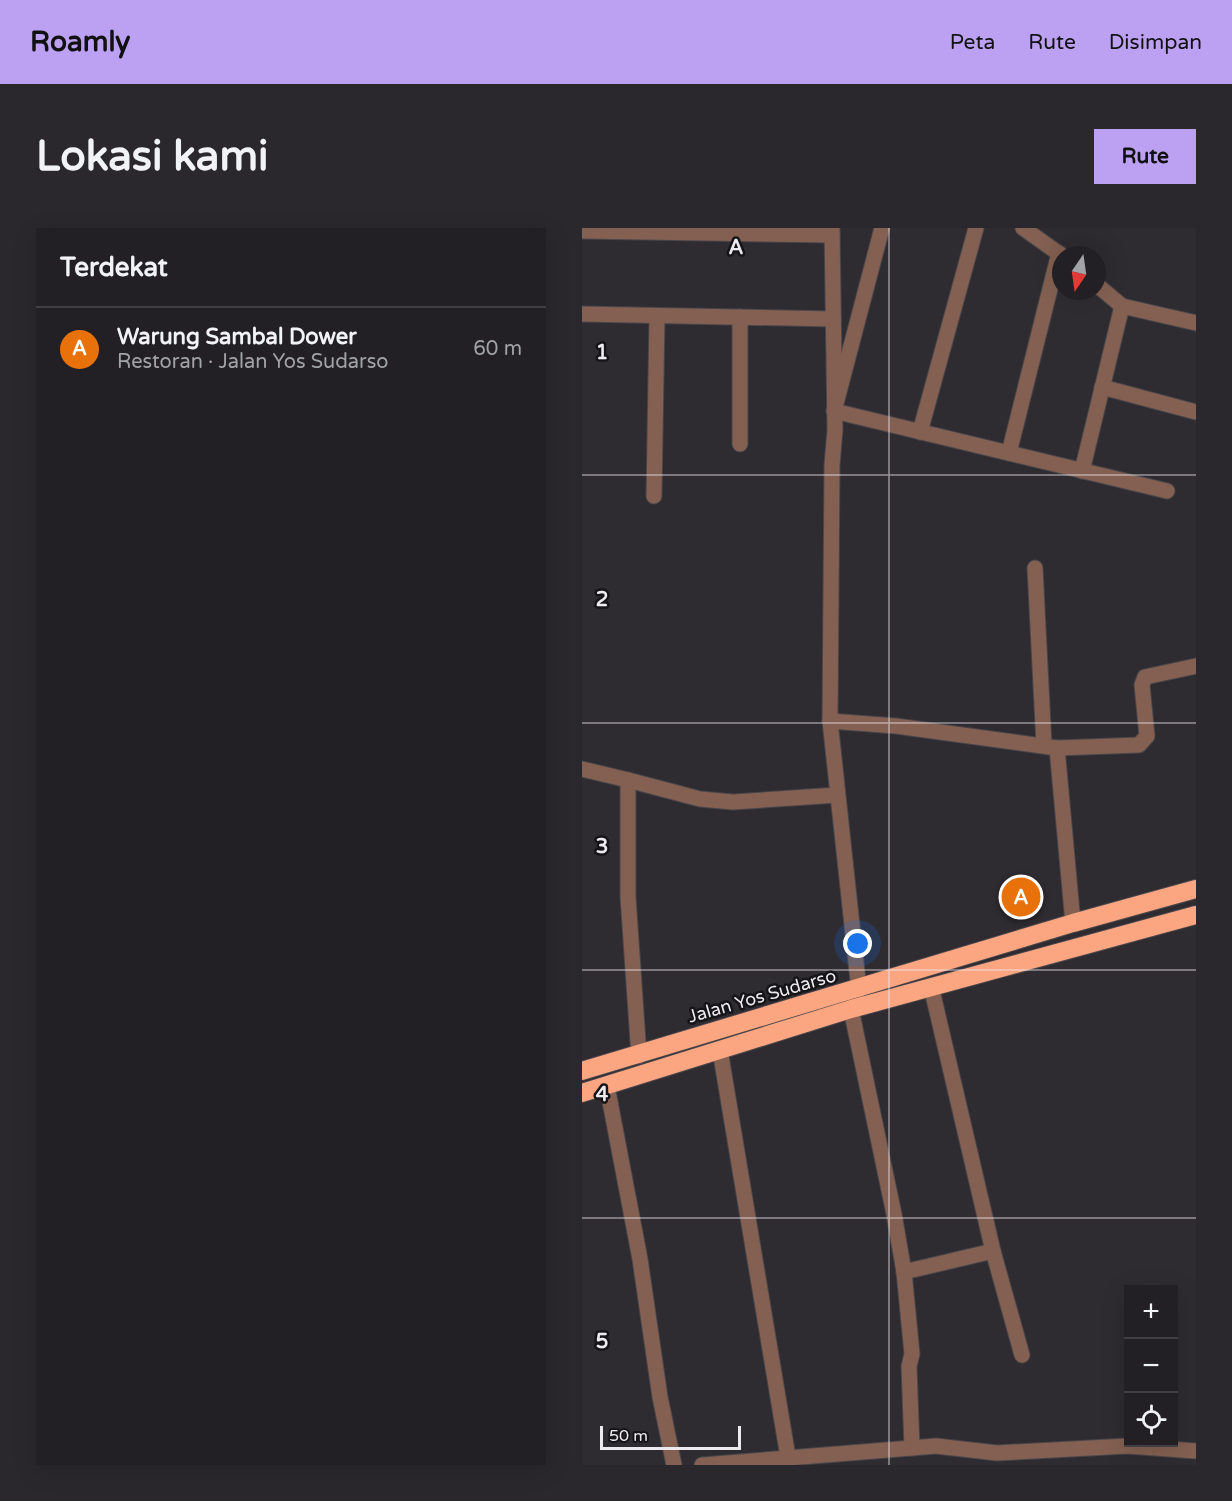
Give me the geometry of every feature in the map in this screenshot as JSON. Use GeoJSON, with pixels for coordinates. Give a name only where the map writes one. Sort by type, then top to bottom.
{"type":"FeatureCollection","features":[{"type":"Feature","properties":{"kind":"highway","name":"Jalan Yos Sudarso"},"geometry":{"type":"LineString","coordinates":[[582,1071],[859,990],[1073,923],[1196,889]]}},
{"type":"Feature","properties":{"kind":"highway","name":"Jalan Yos Sudarso"},"geometry":{"type":"LineString","coordinates":[[582,1092],[851,1009],[1196,915]]}},
{"type":"Feature","properties":{"kind":"street"},"geometry":{"type":"LineString","coordinates":[[834,411],[882,228]]}},
{"type":"Feature","properties":{"kind":"street"},"geometry":{"type":"LineString","coordinates":[[920,432],[976,228]]}},
{"type":"Feature","properties":{"kind":"street"},"geometry":{"type":"LineString","coordinates":[[1023,228],[1052,248]]}},
{"type":"Feature","properties":{"kind":"street"},"geometry":{"type":"LineString","coordinates":[[582,231],[832,232],[834,411],[830,721],[859,990]]}},
{"type":"Feature","properties":{"kind":"street"},"geometry":{"type":"LineString","coordinates":[[1009,453],[1052,285]]}},
{"type":"Feature","properties":{"kind":"street"},"geometry":{"type":"LineString","coordinates":[[1106,293],[1122,306],[1196,323]]}},
{"type":"Feature","properties":{"kind":"street"},"geometry":{"type":"LineString","coordinates":[[1082,471],[1122,306]]}},
{"type":"Feature","properties":{"kind":"street"},"geometry":{"type":"LineString","coordinates":[[582,314],[833,319]]}},
{"type":"Feature","properties":{"kind":"street"},"geometry":{"type":"LineString","coordinates":[[654,496],[657,316]]}},
{"type":"Feature","properties":{"kind":"street"},"geometry":{"type":"LineString","coordinates":[[740,317],[740,444]]}},
{"type":"Feature","properties":{"kind":"street"},"geometry":{"type":"LineString","coordinates":[[1102,387],[1196,412]]}},
{"type":"Feature","properties":{"kind":"street"},"geometry":{"type":"LineString","coordinates":[[834,411],[1167,491]]}},
{"type":"Feature","properties":{"kind":"street"},"geometry":{"type":"LineString","coordinates":[[1035,568],[1050,747],[1073,923]]}},
{"type":"Feature","properties":{"kind":"street"},"geometry":{"type":"LineString","coordinates":[[830,721],[1050,747],[1139,746],[1147,736],[1142,685],[1145,677],[1196,666]]}},
{"type":"Feature","properties":{"kind":"street"},"geometry":{"type":"LineString","coordinates":[[582,769],[700,799],[733,802],[837,795]]}},
{"type":"Feature","properties":{"kind":"street"},"geometry":{"type":"LineString","coordinates":[[628,780],[628,897],[639,1056]]}},
{"type":"Feature","properties":{"kind":"street"},"geometry":{"type":"LineString","coordinates":[[931,986],[993,1251],[1022,1355]]}},
{"type":"Feature","properties":{"kind":"street"},"geometry":{"type":"LineString","coordinates":[[851,1009],[904,1272],[912,1354],[909,1366],[912,1448]]}},
{"type":"Feature","properties":{"kind":"street"},"geometry":{"type":"LineString","coordinates":[[720,1050],[788,1456]]}},
{"type":"Feature","properties":{"kind":"street"},"geometry":{"type":"LineString","coordinates":[[607,1086],[640,1259],[660,1397],[674,1465]]}},
{"type":"Feature","properties":{"kind":"street"},"geometry":{"type":"LineString","coordinates":[[904,1272],[993,1251]]}},
{"type":"Feature","properties":{"kind":"street"},"geometry":{"type":"LineString","coordinates":[[702,1465],[788,1456],[891,1458],[912,1448],[936,1446],[999,1459],[1127,1446],[1196,1451]]}},
{"type":"Feature","properties":{"kind":"place","name":"Warung Sambal Dower"},"geometry":{"type":"Point","coordinates":[1021,897]}}]}
